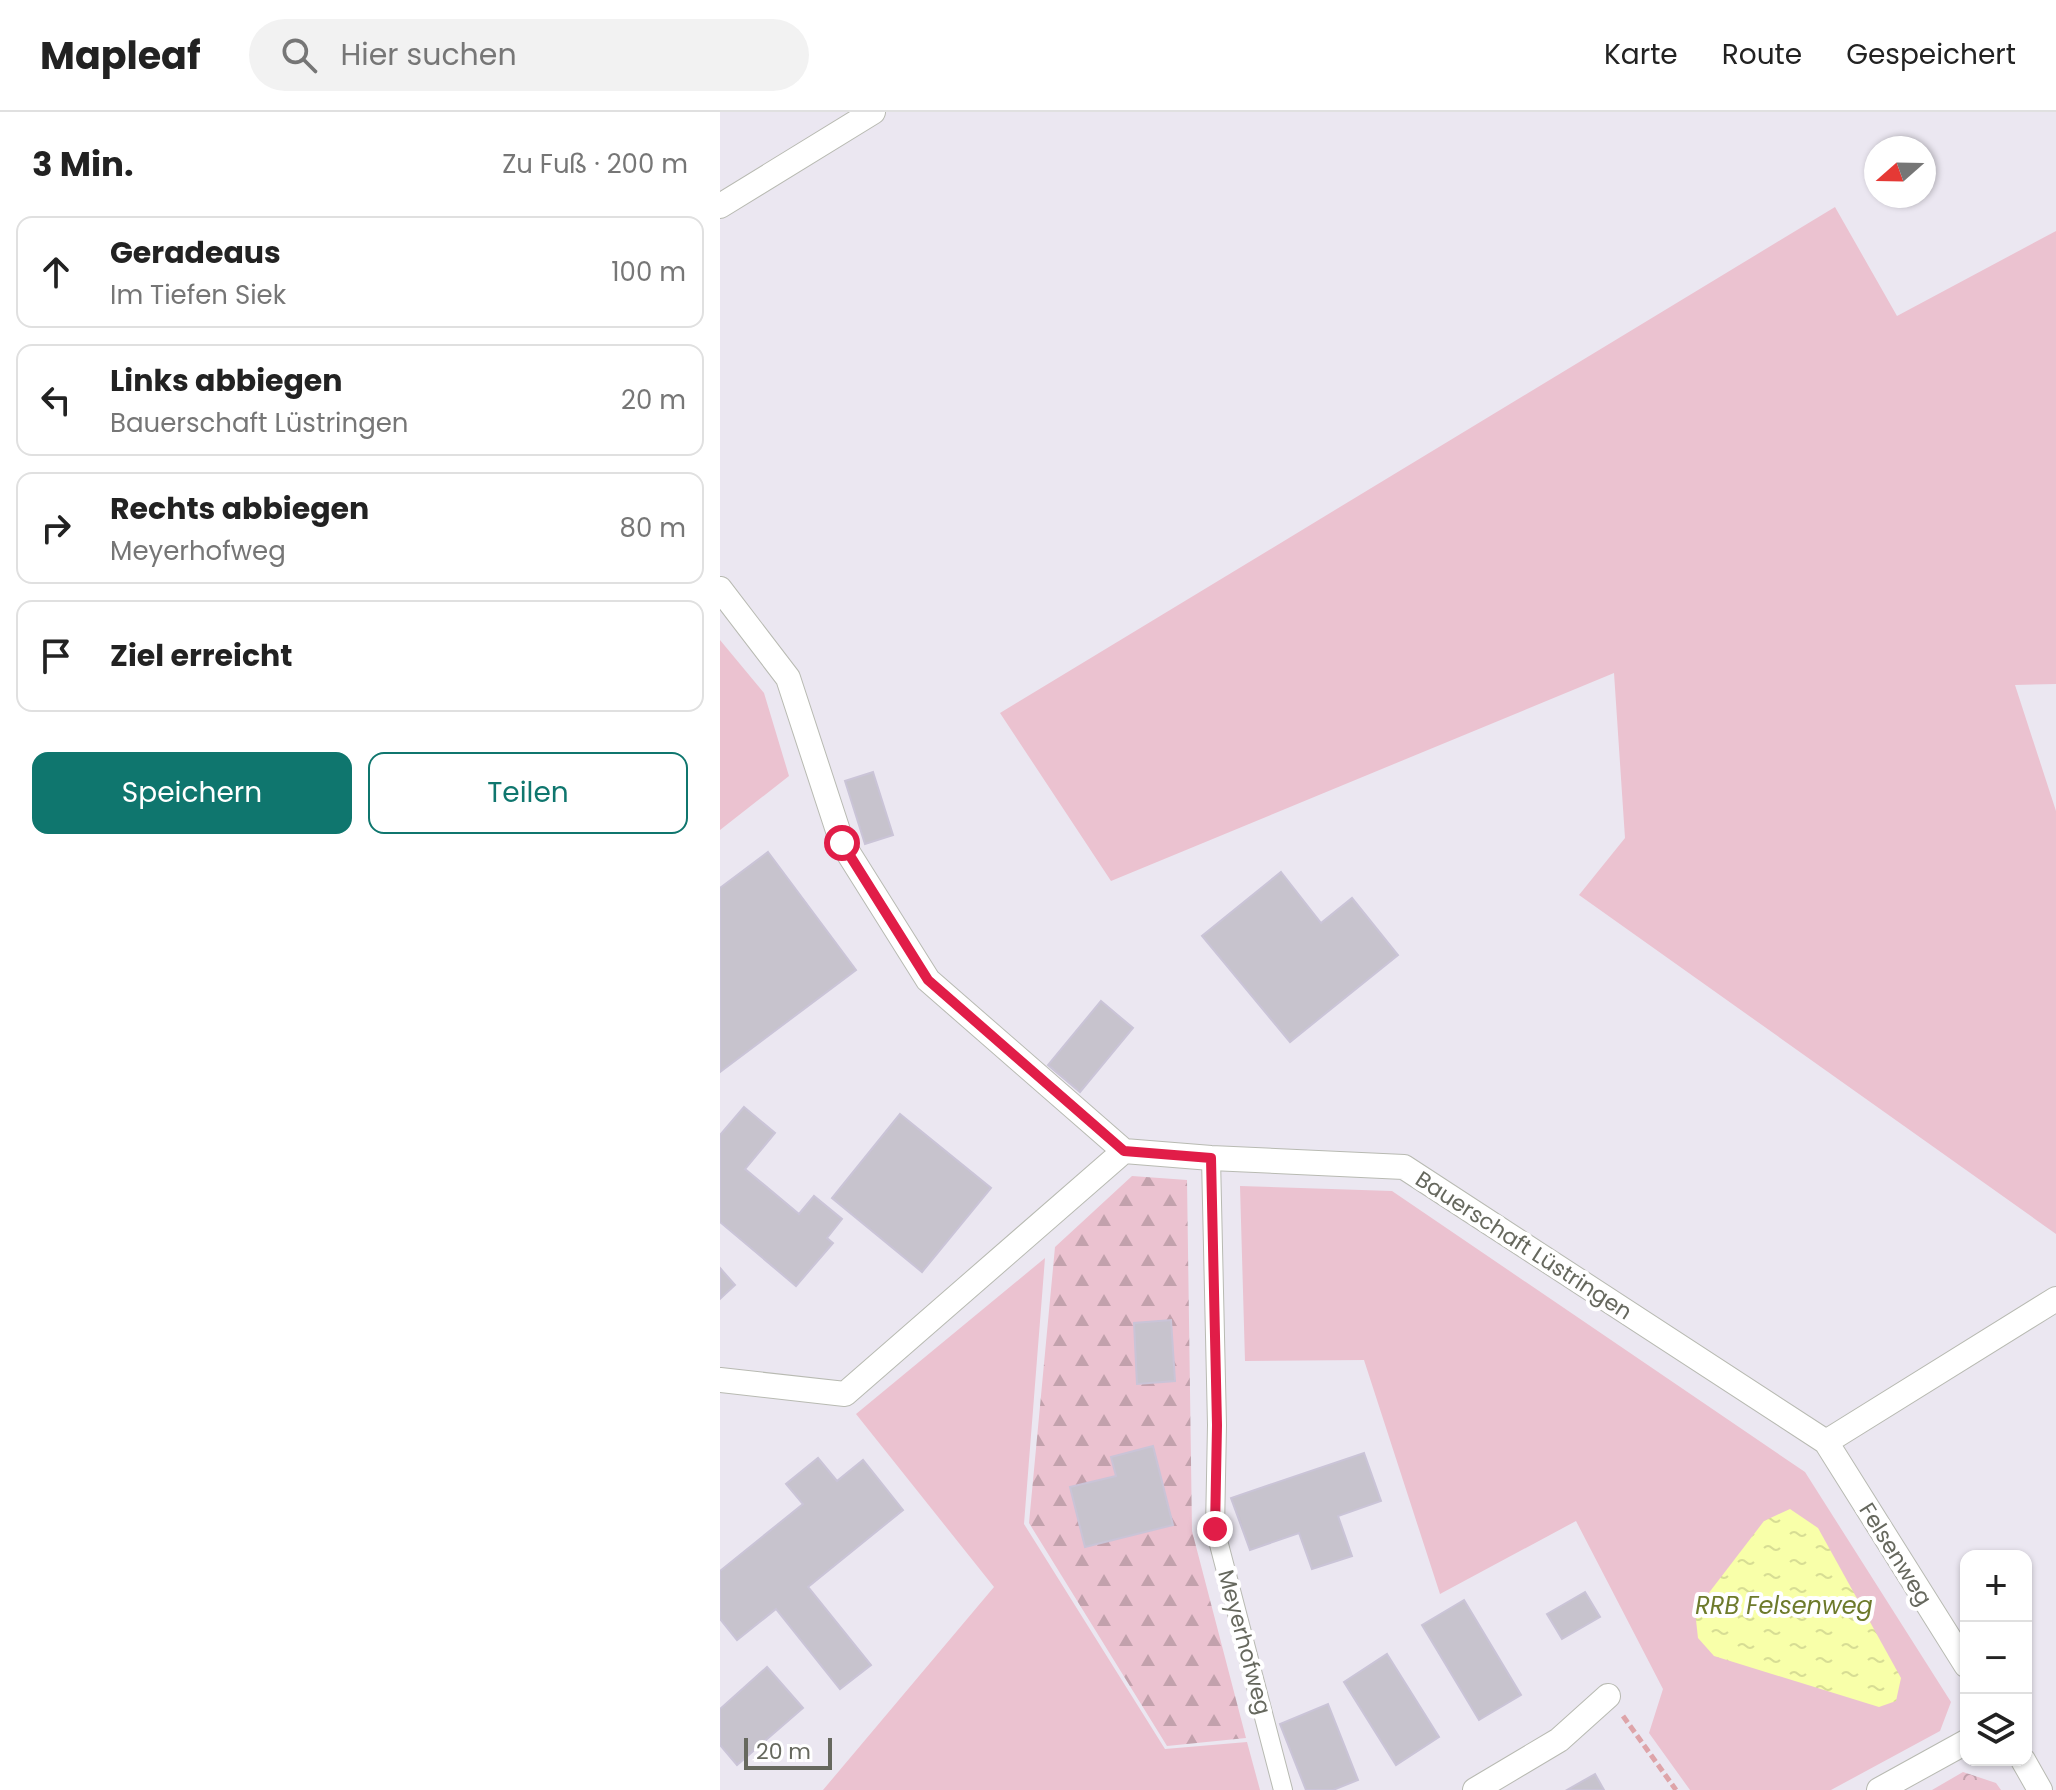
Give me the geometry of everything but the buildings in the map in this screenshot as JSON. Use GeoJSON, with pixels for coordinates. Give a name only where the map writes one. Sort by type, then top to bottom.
{"type":"FeatureCollection","features":[{"type":"Feature","properties":{"kind":"street"},"geometry":{"type":"LineString","coordinates":[[720,206],[873,112]]}},
{"type":"Feature","properties":{"kind":"street"},"geometry":{"type":"LineString","coordinates":[[720,589],[788,678],[842,843],[928,980],[1124,1151],[845,1394],[720,1380]]}},
{"type":"Feature","properties":{"kind":"street","name":"Bauerschaft Lüstringen"},"geometry":{"type":"LineString","coordinates":[[1124,1151],[1404,1167],[1826,1442]]}},
{"type":"Feature","properties":{"kind":"street"},"geometry":{"type":"LineString","coordinates":[[1826,1442],[2056,1299]]}},
{"type":"Feature","properties":{"kind":"street","name":"Felsenweg"},"geometry":{"type":"LineString","coordinates":[[1826,1442],[1960,1655]]}},
{"type":"Feature","properties":{"kind":"street"},"geometry":{"type":"LineString","coordinates":[[1475,1790],[1559,1740],[1608,1696]]}},
{"type":"Feature","properties":{"kind":"street"},"geometry":{"type":"LineString","coordinates":[[1879,1790],[1960,1745]]}},
{"type":"Feature","properties":{"kind":"street"},"geometry":{"type":"LineString","coordinates":[[2026,1766],[2040,1790]]}},
{"type":"Feature","properties":{"kind":"lane","name":"Meyerhofweg"},"geometry":{"type":"LineString","coordinates":[[1211,1158],[1217,1425],[1215,1529],[1283,1790]]}},
{"type":"Feature","properties":{"kind":"path"},"geometry":{"type":"LineString","coordinates":[[1608,1696],[1676,1790]]}},
{"type":"Feature","properties":{"kind":"green space"},"geometry":{"type":"Polygon","coordinates":[[[1835,207],[1897,316],[2056,231],[2056,684],[2015,685],[2056,811],[2056,1234],[1579,895],[1625,838],[1614,673],[1111,881],[1000,713],[1835,207]]]}},
{"type":"Feature","properties":{"kind":"green space"},"geometry":{"type":"Polygon","coordinates":[[[720,640],[764,693],[789,776],[720,830],[720,640]]]}},
{"type":"Feature","properties":{"kind":"green space"},"geometry":{"type":"Polygon","coordinates":[[[1132,1176],[1187,1180],[1192,1531],[1246,1738],[1167,1746],[1029,1523],[1055,1247],[1132,1176]]]}},
{"type":"Feature","properties":{"kind":"green space"},"geometry":{"type":"Polygon","coordinates":[[[1240,1186],[1392,1191],[1805,1472],[1951,1702],[1940,1731],[1831,1790],[1690,1790],[1649,1733],[1663,1689],[1576,1521],[1440,1594],[1364,1360],[1245,1361],[1240,1186]]]}},
{"type":"Feature","properties":{"kind":"green space"},"geometry":{"type":"Polygon","coordinates":[[[1045,1258],[1024,1524],[1165,1749],[1247,1742],[1260,1790],[823,1790],[994,1587],[856,1414],[1045,1258]]]}},
{"type":"Feature","properties":{"kind":"green space"},"geometry":{"type":"Polygon","coordinates":[[[1963,1772],[1996,1783],[2001,1790],[1932,1790],[1963,1772]]]}},
{"type":"Feature","properties":{"kind":"water","name":"RRB Felsenweg"},"geometry":{"type":"Polygon","coordinates":[[[1790,1509],[1818,1528],[1901,1678],[1896,1701],[1879,1707],[1714,1656],[1698,1638],[1695,1611],[1764,1521],[1790,1509]]]}},
{"type":"Feature","properties":{"kind":"route"},"geometry":{"type":"LineString","coordinates":[[842,843],[928,980],[1124,1151],[1211,1158],[1217,1425],[1215,1529]]}}]}
